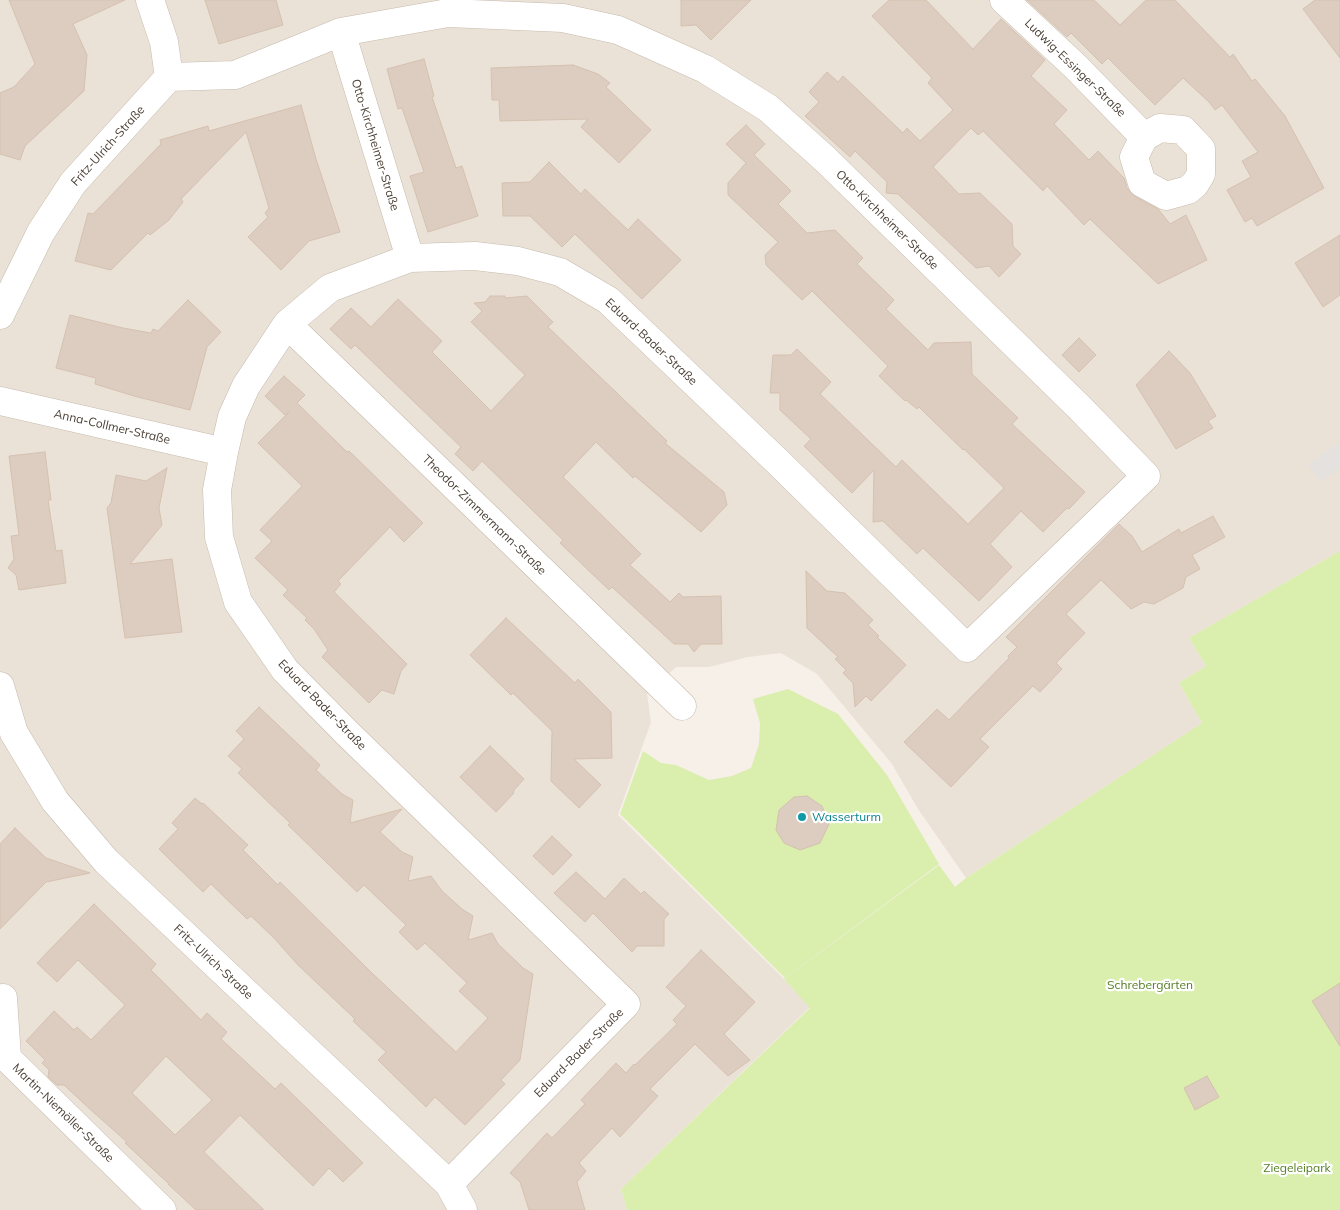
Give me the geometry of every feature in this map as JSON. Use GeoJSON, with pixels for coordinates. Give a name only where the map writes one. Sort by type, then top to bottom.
{"type":"FeatureCollection","features":[{"type":"Feature","properties":{"kind":"street"},"geometry":{"type":"LineString","coordinates":[[150,0],[164,42],[169,78]]}},
{"type":"Feature","properties":{"kind":"street","name":"Ludwig-Essinger-Straße"},"geometry":{"type":"LineString","coordinates":[[1004,0],[1076,67],[1144,137]]}},
{"type":"Feature","properties":{"kind":"street","name":"Otto-Kirchheimer-Straße"},"geometry":{"type":"LineString","coordinates":[[169,78],[235,75],[341,32],[448,13],[564,18],[618,30],[704,69],[768,108],[825,159],[1080,408],[1146,476],[966,648]]}},
{"type":"Feature","properties":{"kind":"street","name":"Otto-Kirchheimer-Straße"},"geometry":{"type":"LineString","coordinates":[[341,32],[410,258]]}},
{"type":"Feature","properties":{"kind":"street","name":"Fritz-Ulrich-Straße"},"geometry":{"type":"LineString","coordinates":[[0,315],[42,232],[73,183],[169,78]]}},
{"type":"Feature","properties":{"kind":"street","name":"Eduard-Bader-Straße"},"geometry":{"type":"LineString","coordinates":[[449,1184],[626,1004],[285,670],[238,602],[219,537],[217,490],[232,417],[246,386],[287,324],[330,288],[410,258],[475,256],[518,260],[560,272],[608,300],[778,462],[966,648]]}},
{"type":"Feature","properties":{"kind":"street","name":"Theodor-Zimmermann-Straße"},"geometry":{"type":"LineString","coordinates":[[287,324],[682,706]]}},
{"type":"Feature","properties":{"kind":"street","name":"Anna-Collmer-Straße"},"geometry":{"type":"LineString","coordinates":[[0,402],[224,452]]}},
{"type":"Feature","properties":{"kind":"street","name":"Fritz-Ulrich-Straße"},"geometry":{"type":"LineString","coordinates":[[0,686],[14,733],[56,801],[106,861],[449,1184],[463,1210]]}},
{"type":"Feature","properties":{"kind":"street","name":"Martin-Niemöller-Straße"},"geometry":{"type":"LineString","coordinates":[[3,998],[7,1058],[162,1210]]}},
{"type":"Feature","properties":{"kind":"shaded area"},"geometry":{"type":"Polygon","coordinates":[[[0,0],[1340,0],[1340,551],[1189,638],[1206,666],[1179,683],[1202,723],[966,878],[918,809],[892,764],[817,674],[781,653],[748,657],[709,667],[676,667],[647,694],[651,722],[618,815],[810,1007],[621,1189],[627,1210],[0,1210],[0,0]]]}},
{"type":"Feature","properties":{"kind":"shaded area"},"geometry":{"type":"Polygon","coordinates":[[[1340,442],[1340,468],[1321,482],[1308,465],[1340,442]]]}},
{"type":"Feature","properties":{"kind":"green space","name":"Schrebergärten"},"geometry":{"type":"Polygon","coordinates":[[[1340,551],[1340,1210],[627,1210],[621,1189],[810,1008],[784,979],[939,865],[955,887],[1202,723],[1179,683],[1206,666],[1189,638],[1340,551]]]}},
{"type":"Feature","properties":{"kind":"green space"},"geometry":{"type":"Polygon","coordinates":[[[788,689],[838,714],[887,775],[939,864],[785,978],[620,814],[643,751],[661,763],[676,765],[709,780],[732,776],[751,768],[759,744],[760,723],[753,699],[788,689]]]}},
{"type":"Feature","properties":{"kind":"building"},"geometry":{"type":"Polygon","coordinates":[[[9,0],[125,0],[73,24],[87,55],[84,91],[25,146],[20,160],[0,154],[0,93],[14,87],[35,64],[9,0]]]}},
{"type":"Feature","properties":{"kind":"building"},"geometry":{"type":"Polygon","coordinates":[[[205,0],[276,0],[283,25],[219,44],[205,0]]]}},
{"type":"Feature","properties":{"kind":"building"},"geometry":{"type":"Polygon","coordinates":[[[681,0],[751,0],[711,40],[696,25],[681,26],[681,0]]]}},
{"type":"Feature","properties":{"kind":"building"},"geometry":{"type":"Polygon","coordinates":[[[889,0],[926,0],[973,49],[1001,19],[1045,60],[1031,76],[1067,110],[1054,124],[1089,160],[1098,151],[1124,178],[1127,188],[1134,196],[1158,209],[1170,224],[1186,215],[1207,260],[1158,284],[1090,219],[1084,225],[1047,186],[1043,191],[983,131],[978,135],[971,128],[933,167],[959,194],[980,193],[1012,224],[1013,246],[1021,254],[999,277],[989,266],[976,268],[898,194],[886,193],[887,182],[855,151],[850,157],[805,116],[819,102],[809,92],[827,72],[838,82],[843,76],[903,133],[907,128],[920,141],[953,110],[928,83],[932,78],[872,16],[889,0]]]}},
{"type":"Feature","properties":{"kind":"building"},"geometry":{"type":"Polygon","coordinates":[[[1027,0],[1094,0],[1120,25],[1146,0],[1175,0],[1230,57],[1233,54],[1252,81],[1255,79],[1285,116],[1324,188],[1257,226],[1252,218],[1245,222],[1227,190],[1251,177],[1242,161],[1258,152],[1222,105],[1215,110],[1183,78],[1155,105],[1108,58],[1102,64],[1071,33],[1067,37],[1027,0]]]}},
{"type":"Feature","properties":{"kind":"building"},"geometry":{"type":"Polygon","coordinates":[[[1315,0],[1340,0],[1340,58],[1303,9],[1315,0]]]}},
{"type":"Feature","properties":{"kind":"building"},"geometry":{"type":"Polygon","coordinates":[[[424,59],[434,96],[432,97],[456,168],[462,166],[478,216],[428,232],[410,176],[424,172],[402,108],[398,109],[387,69],[424,59]]]}},
{"type":"Feature","properties":{"kind":"building"},"geometry":{"type":"Polygon","coordinates":[[[573,65],[598,74],[610,83],[606,87],[651,130],[619,163],[581,127],[588,119],[500,121],[499,100],[492,100],[491,68],[573,65]]]}},
{"type":"Feature","properties":{"kind":"building"},"geometry":{"type":"Polygon","coordinates":[[[301,105],[316,159],[340,232],[309,241],[281,270],[248,237],[268,217],[265,213],[269,208],[246,132],[181,199],[183,202],[169,220],[150,235],[148,233],[111,270],[75,261],[88,213],[93,214],[161,144],[160,140],[208,126],[209,131],[301,105]]]}},
{"type":"Feature","properties":{"kind":"building"},"geometry":{"type":"Polygon","coordinates":[[[746,125],[765,144],[754,155],[791,191],[778,204],[807,233],[835,230],[863,258],[857,264],[894,300],[886,309],[928,350],[934,343],[971,342],[972,374],[1018,418],[1012,424],[1085,492],[1043,532],[1021,511],[990,544],[1012,567],[979,601],[923,548],[917,554],[883,521],[873,522],[874,470],[852,493],[804,446],[811,439],[780,410],[780,393],[770,393],[773,355],[791,355],[797,349],[831,382],[820,394],[896,467],[902,460],[968,524],[1004,488],[919,407],[917,409],[905,401],[879,376],[888,366],[812,291],[802,300],[766,265],[765,255],[778,242],[728,195],[728,183],[746,163],[726,144],[746,125]]]}},
{"type":"Feature","properties":{"kind":"building"},"geometry":{"type":"Polygon","coordinates":[[[549,162],[581,194],[585,189],[628,230],[638,219],[681,260],[642,299],[575,234],[562,247],[530,216],[503,216],[502,183],[530,182],[549,162]]]}},
{"type":"Feature","properties":{"kind":"building"},"geometry":{"type":"Polygon","coordinates":[[[1340,235],[1340,295],[1323,307],[1295,263],[1340,235]]]}},
{"type":"Feature","properties":{"kind":"building"},"geometry":{"type":"Polygon","coordinates":[[[490,296],[505,296],[505,298],[527,296],[553,322],[548,327],[667,441],[665,443],[724,492],[727,505],[701,532],[635,476],[633,478],[596,442],[563,477],[641,554],[630,565],[670,602],[679,593],[683,597],[721,596],[722,644],[701,644],[694,652],[688,644],[674,644],[612,587],[609,590],[560,543],[563,540],[482,461],[473,471],[455,454],[461,447],[355,345],[351,349],[330,329],[351,308],[371,327],[398,299],[442,341],[432,352],[491,411],[525,375],[471,322],[482,311],[474,303],[485,302],[490,296]]]}},
{"type":"Feature","properties":{"kind":"building"},"geometry":{"type":"Polygon","coordinates":[[[188,300],[221,332],[207,347],[190,410],[95,384],[96,378],[56,368],[70,315],[151,333],[153,329],[158,331],[188,300]]]}},
{"type":"Feature","properties":{"kind":"building"},"geometry":{"type":"Polygon","coordinates":[[[1079,338],[1096,355],[1079,372],[1062,355],[1079,338]]]}},
{"type":"Feature","properties":{"kind":"building"},"geometry":{"type":"Polygon","coordinates":[[[1169,351],[1190,373],[1216,416],[1208,421],[1213,428],[1176,449],[1136,385],[1169,351]]]}},
{"type":"Feature","properties":{"kind":"building"},"geometry":{"type":"Polygon","coordinates":[[[284,376],[305,395],[297,403],[423,523],[404,542],[390,527],[338,581],[341,584],[334,592],[407,664],[401,671],[394,694],[382,690],[369,703],[322,657],[328,650],[314,629],[305,620],[307,618],[283,595],[288,590],[255,558],[272,541],[260,530],[302,486],[258,443],[289,412],[285,415],[265,396],[284,376]]]}},
{"type":"Feature","properties":{"kind":"building"},"geometry":{"type":"Polygon","coordinates":[[[45,452],[51,500],[48,500],[56,551],[62,550],[66,583],[19,590],[16,575],[8,568],[14,559],[11,536],[19,535],[9,456],[45,452]]]}},
{"type":"Feature","properties":{"kind":"building"},"geometry":{"type":"Polygon","coordinates":[[[167,468],[159,508],[162,525],[130,564],[172,559],[182,632],[125,638],[107,508],[111,503],[116,475],[146,481],[167,468]]]}},
{"type":"Feature","properties":{"kind":"building"},"geometry":{"type":"Polygon","coordinates":[[[1213,516],[1225,537],[1192,555],[1200,569],[1186,577],[1183,588],[1154,604],[1144,602],[1131,609],[1101,580],[1066,614],[1085,633],[1056,663],[1062,669],[1040,692],[1033,686],[980,739],[989,747],[951,787],[904,742],[937,709],[949,720],[1009,658],[1008,656],[1017,647],[1006,637],[1119,524],[1132,536],[1142,552],[1179,529],[1181,533],[1213,516]]]}},
{"type":"Feature","properties":{"kind":"building"},"geometry":{"type":"Polygon","coordinates":[[[806,571],[827,591],[845,593],[873,620],[868,625],[879,636],[877,637],[906,665],[871,701],[866,696],[855,707],[853,683],[843,673],[846,670],[835,659],[838,657],[807,628],[806,571]]]}},
{"type":"Feature","properties":{"kind":"building"},"geometry":{"type":"Polygon","coordinates":[[[506,618],[575,683],[578,679],[611,712],[612,758],[574,759],[601,785],[579,808],[551,781],[552,731],[470,655],[506,618]]]}},
{"type":"Feature","properties":{"kind":"building"},"geometry":{"type":"Polygon","coordinates":[[[259,707],[320,765],[316,770],[342,794],[353,800],[350,823],[402,809],[380,832],[402,852],[413,857],[408,881],[431,876],[442,891],[473,916],[468,940],[492,933],[498,944],[523,968],[533,974],[520,1060],[501,1080],[505,1084],[465,1125],[435,1097],[426,1107],[378,1060],[386,1052],[353,1021],[355,1019],[298,965],[274,938],[251,916],[247,919],[211,884],[203,892],[159,849],[178,829],[172,823],[195,798],[203,803],[248,845],[243,850],[278,885],[280,882],[373,974],[456,1052],[488,1018],[459,991],[467,983],[425,943],[417,950],[399,932],[406,925],[364,885],[357,892],[238,773],[242,769],[228,756],[244,739],[236,731],[259,707]]]}},
{"type":"Feature","properties":{"kind":"building"},"geometry":{"type":"Polygon","coordinates":[[[490,746],[524,779],[496,812],[460,777],[490,746]]]}},
{"type":"Feature","properties":{"kind":"building","name":"Wasserturm"},"geometry":{"type":"Polygon","coordinates":[[[807,796],[822,806],[829,824],[820,843],[800,850],[784,843],[776,830],[779,810],[794,797],[807,796]]]}},
{"type":"Feature","properties":{"kind":"building"},"geometry":{"type":"Polygon","coordinates":[[[15,828],[46,858],[90,873],[46,882],[0,929],[0,844],[15,828]]]}},
{"type":"Feature","properties":{"kind":"building"},"geometry":{"type":"Polygon","coordinates":[[[552,836],[572,855],[553,875],[533,856],[552,836]]]}},
{"type":"Feature","properties":{"kind":"building"},"geometry":{"type":"Polygon","coordinates":[[[576,872],[605,899],[624,878],[641,894],[644,891],[669,914],[664,919],[664,946],[637,946],[632,952],[593,913],[585,922],[554,893],[576,872]]]}},
{"type":"Feature","properties":{"kind":"building"},"geometry":{"type":"Polygon","coordinates":[[[94,904],[156,964],[151,970],[201,1020],[207,1013],[227,1032],[221,1039],[275,1089],[281,1083],[363,1163],[343,1182],[329,1168],[313,1186],[240,1115],[204,1152],[264,1210],[196,1210],[125,1143],[127,1142],[64,1085],[57,1085],[48,1077],[49,1070],[42,1063],[45,1060],[26,1041],[54,1011],[74,1030],[77,1027],[91,1040],[125,1005],[78,960],[57,982],[37,963],[94,904]],[[166,1056],[132,1093],[175,1135],[212,1100],[166,1056]]]}},
{"type":"Feature","properties":{"kind":"building"},"geometry":{"type":"Polygon","coordinates":[[[701,950],[755,1002],[724,1034],[750,1060],[728,1076],[695,1044],[650,1089],[658,1096],[620,1137],[612,1128],[579,1163],[586,1171],[577,1182],[585,1210],[529,1210],[520,1182],[510,1173],[547,1133],[552,1138],[585,1104],[581,1100],[616,1063],[626,1073],[677,1024],[673,1020],[686,1006],[666,987],[701,950]]]}},
{"type":"Feature","properties":{"kind":"building"},"geometry":{"type":"Polygon","coordinates":[[[1340,983],[1340,1046],[1312,1001],[1340,983]]]}},
{"type":"Feature","properties":{"kind":"building"},"geometry":{"type":"Polygon","coordinates":[[[1207,1076],[1219,1097],[1195,1110],[1184,1088],[1207,1076]]]}},
{"type":"Feature","properties":{"kind":"place","name":"Wasserturm"},"geometry":{"type":"Point","coordinates":[802,817]}},
{"type":"Feature","properties":{"kind":"park label","name":"Ziegeleipark"},"geometry":{"type":"Point","coordinates":[1297,1168]}}]}
